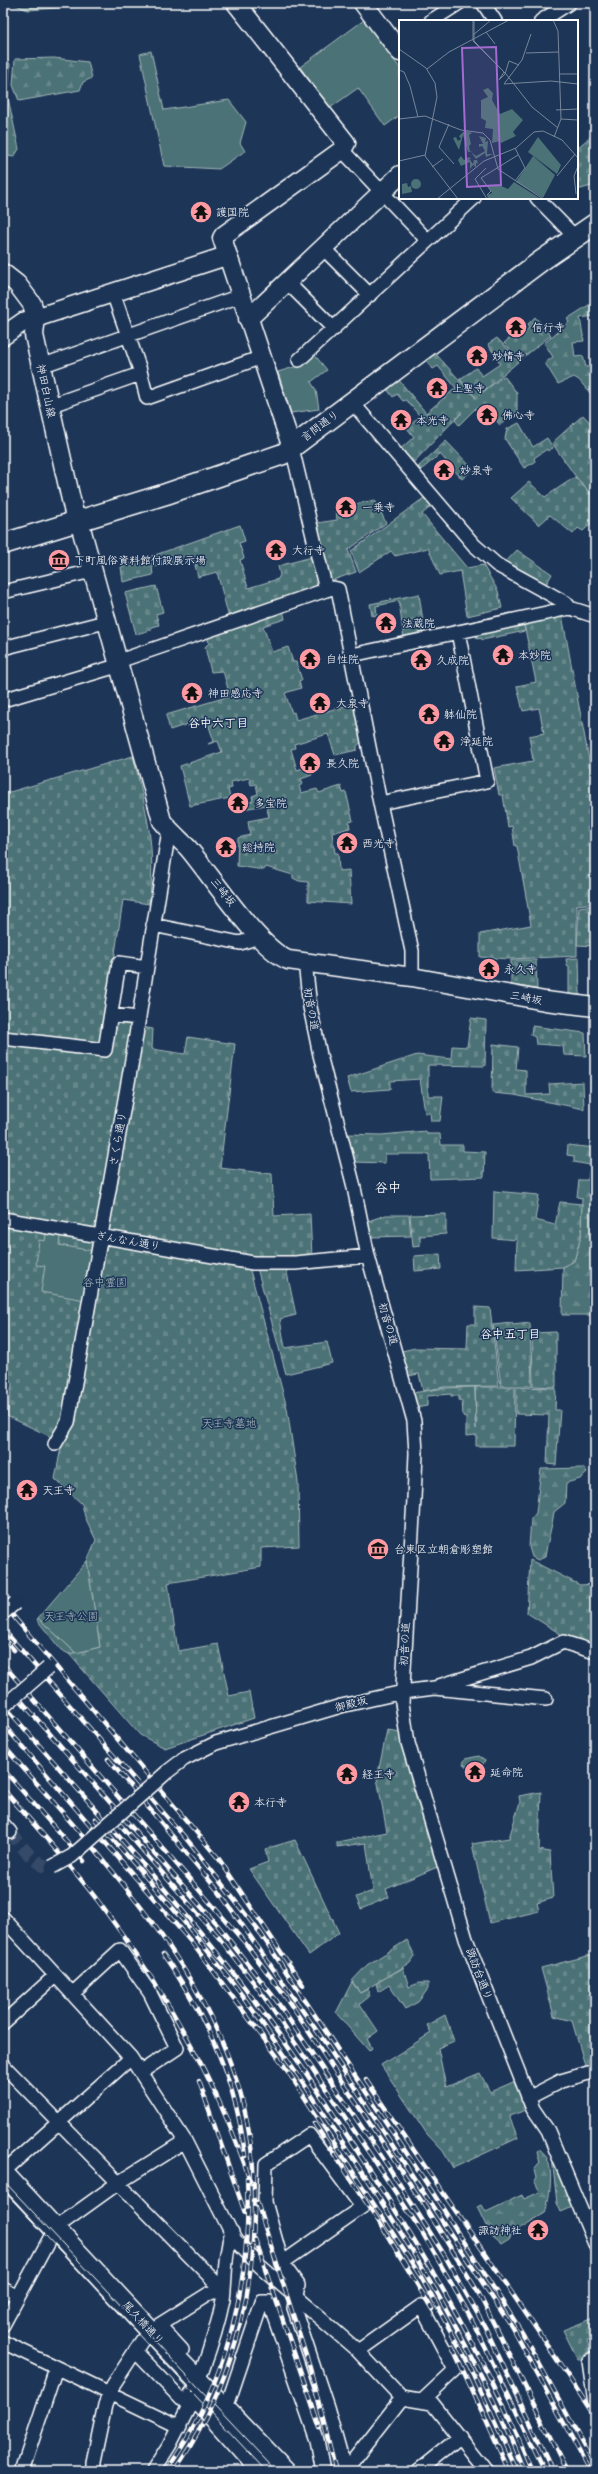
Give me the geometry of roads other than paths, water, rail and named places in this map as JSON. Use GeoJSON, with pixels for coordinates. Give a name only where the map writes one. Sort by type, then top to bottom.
{"type":"FeatureCollection","features":[{"type":"Feature","properties":{"kind":"main road"},"geometry":{"type":"LineString","coordinates":[[236,3],[346,143],[342,150],[224,234],[222,242],[292,448]]}},
{"type":"Feature","properties":{"kind":"main road"},"geometry":{"type":"LineString","coordinates":[[363,3],[398,46]]}},
{"type":"Feature","properties":{"kind":"main road"},"geometry":{"type":"LineString","coordinates":[[248,319],[399,175]]}},
{"type":"Feature","properties":{"kind":"main road","name":"言問通り"},"geometry":{"type":"LineString","coordinates":[[3,544],[245,468],[283,454],[541,261],[595,224]]}},
{"type":"Feature","properties":{"kind":"main road"},"geometry":{"type":"LineString","coordinates":[[3,336],[23,322],[36,317],[226,256]]}},
{"type":"Feature","properties":{"kind":"main road","name":"神田白山線"},"geometry":{"type":"LineString","coordinates":[[3,273],[27,294],[36,317],[33,328],[49,406],[78,521]]}},
{"type":"Feature","properties":{"kind":"main road","name":"三崎坂"},"geometry":{"type":"LineString","coordinates":[[78,521],[157,810],[169,830],[187,847],[259,937],[279,956],[305,962],[412,977],[529,999],[595,1007]]}},
{"type":"Feature","properties":{"kind":"main road","name":"尾久橋通り"},"geometry":{"type":"LineString","coordinates":[[3,2172],[52,2233],[147,2337],[262,2471]]}},
{"type":"Feature","properties":{"kind":"main road","name":"尾久橋通り"},"geometry":{"type":"LineString","coordinates":[[3,2187],[52,2233]]}},
{"type":"Feature","properties":{"kind":"main road","name":"尾久橋通り"},"geometry":{"type":"LineString","coordinates":[[147,2337],[283,2469]]}},
{"type":"Feature","properties":{"kind":"street"},"geometry":{"type":"LineString","coordinates":[[433,20],[459,3]]}},
{"type":"Feature","properties":{"kind":"street"},"geometry":{"type":"LineString","coordinates":[[484,3],[494,20]]}},
{"type":"Feature","properties":{"kind":"street"},"geometry":{"type":"LineString","coordinates":[[543,20],[569,3]]}},
{"type":"Feature","properties":{"kind":"street"},"geometry":{"type":"LineString","coordinates":[[342,150],[427,240]]}},
{"type":"Feature","properties":{"kind":"street"},"geometry":{"type":"LineString","coordinates":[[299,360],[473,199]]}},
{"type":"Feature","properties":{"kind":"street"},"geometry":{"type":"LineString","coordinates":[[538,199],[576,238]]}},
{"type":"Feature","properties":{"kind":"street"},"geometry":{"type":"LineString","coordinates":[[323,248],[370,295]]}},
{"type":"Feature","properties":{"kind":"street"},"geometry":{"type":"LineString","coordinates":[[287,282],[334,329]]}},
{"type":"Feature","properties":{"kind":"street"},"geometry":{"type":"LineString","coordinates":[[113,292],[147,398],[262,357]]}},
{"type":"Feature","properties":{"kind":"street"},"geometry":{"type":"LineString","coordinates":[[41,366],[240,296]]}},
{"type":"Feature","properties":{"kind":"street"},"geometry":{"type":"LineString","coordinates":[[49,406],[140,374]]}},
{"type":"Feature","properties":{"kind":"street"},"geometry":{"type":"LineString","coordinates":[[352,402],[474,546],[497,565],[561,600],[570,608],[595,616]]}},
{"type":"Feature","properties":{"kind":"street"},"geometry":{"type":"LineString","coordinates":[[292,448],[326,590]]}},
{"type":"Feature","properties":{"kind":"street"},"geometry":{"type":"LineString","coordinates":[[3,592],[92,570]]}},
{"type":"Feature","properties":{"kind":"street"},"geometry":{"type":"LineString","coordinates":[[3,700],[117,664],[326,590],[336,588],[340,592],[380,803],[412,951],[412,977]]}},
{"type":"Feature","properties":{"kind":"street"},"geometry":{"type":"LineString","coordinates":[[352,655],[570,608]]}},
{"type":"Feature","properties":{"kind":"street"},"geometry":{"type":"LineString","coordinates":[[3,648],[105,622]]}},
{"type":"Feature","properties":{"kind":"street"},"geometry":{"type":"LineString","coordinates":[[380,803],[487,782],[458,632]]}},
{"type":"Feature","properties":{"kind":"street","name":"さくら通り"},"geometry":{"type":"LineString","coordinates":[[55,1444],[68,1422],[139,1018],[169,830]]}},
{"type":"Feature","properties":{"kind":"street"},"geometry":{"type":"LineString","coordinates":[[153,925],[240,943],[259,937]]}},
{"type":"Feature","properties":{"kind":"street","name":"初音の道"},"geometry":{"type":"LineString","coordinates":[[305,962],[310,1007],[320,1055],[353,1183],[368,1256],[413,1419],[416,1441],[403,1692]]}},
{"type":"Feature","properties":{"kind":"street"},"geometry":{"type":"LineString","coordinates":[[3,1038],[105,1050],[119,963],[147,967]]}},
{"type":"Feature","properties":{"kind":"street"},"geometry":{"type":"LineString","coordinates":[[111,1015],[139,1018]]}},
{"type":"Feature","properties":{"kind":"street","name":"ぎんなん通り"},"geometry":{"type":"LineString","coordinates":[[3,1219],[253,1263],[295,1263],[368,1256]]}},
{"type":"Feature","properties":{"kind":"street"},"geometry":{"type":"LineString","coordinates":[[3,1613],[15,1603]]}},
{"type":"Feature","properties":{"kind":"street"},"geometry":{"type":"LineString","coordinates":[[434,1688],[531,1658],[563,1642],[595,1652]]}},
{"type":"Feature","properties":{"kind":"street"},"geometry":{"type":"LineString","coordinates":[[3,1707],[48,1668]]}},
{"type":"Feature","properties":{"kind":"street","name":"御殿坂"},"geometry":{"type":"LineString","coordinates":[[52,1867],[72,1856],[167,1772],[184,1759],[216,1743],[341,1706],[403,1692],[434,1688],[546,1699]]}},
{"type":"Feature","properties":{"kind":"street","name":"諏訪台通り"},"geometry":{"type":"LineString","coordinates":[[403,1692],[408,1743],[466,1939],[528,2098],[548,2131],[595,2244]]}},
{"type":"Feature","properties":{"kind":"street"},"geometry":{"type":"LineString","coordinates":[[3,1918],[131,2058],[142,2072],[185,2141],[235,2240],[260,2266],[358,2351],[402,2398],[432,2403],[486,2471]]}},
{"type":"Feature","properties":{"kind":"street"},"geometry":{"type":"LineString","coordinates":[[72,1994],[120,1950],[150,1993],[177,2048],[142,2072]]}},
{"type":"Feature","properties":{"kind":"street"},"geometry":{"type":"LineString","coordinates":[[3,2023],[55,1976]]}},
{"type":"Feature","properties":{"kind":"street"},"geometry":{"type":"LineString","coordinates":[[3,2172],[131,2058]]}},
{"type":"Feature","properties":{"kind":"street"},"geometry":{"type":"LineString","coordinates":[[3,2065],[223,2290]]}},
{"type":"Feature","properties":{"kind":"street"},"geometry":{"type":"LineString","coordinates":[[528,2098],[561,2081],[595,2071]]}},
{"type":"Feature","properties":{"kind":"street"},"geometry":{"type":"LineString","coordinates":[[282,2263],[362,2207],[309,2135],[266,2164],[265,2202],[282,2263],[298,2285],[294,2308],[327,2407],[345,2471]]}},
{"type":"Feature","properties":{"kind":"street"},"geometry":{"type":"LineString","coordinates":[[3,2325],[52,2233],[118,2183],[185,2141]]}},
{"type":"Feature","properties":{"kind":"street"},"geometry":{"type":"LineString","coordinates":[[202,2371],[216,2334],[223,2290],[226,2249],[232,2232]]}},
{"type":"Feature","properties":{"kind":"street"},"geometry":{"type":"LineString","coordinates":[[3,2289],[18,2296]]}},
{"type":"Feature","properties":{"kind":"street"},"geometry":{"type":"LineString","coordinates":[[93,2471],[105,2405],[113,2385],[147,2337],[210,2293],[223,2290]]}},
{"type":"Feature","properties":{"kind":"street"},"geometry":{"type":"LineString","coordinates":[[229,2400],[262,2302],[269,2302],[314,2433],[323,2471]]}},
{"type":"Feature","properties":{"kind":"street"},"geometry":{"type":"LineString","coordinates":[[358,2351],[421,2306],[456,2370],[422,2402]]}},
{"type":"Feature","properties":{"kind":"street"},"geometry":{"type":"LineString","coordinates":[[147,2337],[202,2371],[278,2451],[283,2469]]}},
{"type":"Feature","properties":{"kind":"street"},"geometry":{"type":"LineString","coordinates":[[147,2337],[189,2407],[180,2427],[153,2471]]}},
{"type":"Feature","properties":{"kind":"street"},"geometry":{"type":"LineString","coordinates":[[3,2342],[180,2427]]}},
{"type":"Feature","properties":{"kind":"street"},"geometry":{"type":"LineString","coordinates":[[595,2358],[589,2361],[595,2403]]}},
{"type":"Feature","properties":{"kind":"street"},"geometry":{"type":"LineString","coordinates":[[22,2471],[56,2368]]}},
{"type":"Feature","properties":{"kind":"street"},"geometry":{"type":"LineString","coordinates":[[345,2471],[402,2398]]}},
{"type":"Feature","properties":{"kind":"street"},"geometry":{"type":"LineString","coordinates":[[418,2471],[460,2437]]}},
{"type":"Feature","properties":{"kind":"tunnel"},"geometry":{"type":"LineString","coordinates":[[10,1832],[28,1854],[40,1864],[52,1867]]}},
{"type":"Feature","properties":{"kind":"tram line"},"geometry":{"type":"LineString","coordinates":[[3,2180],[276,2471]]}},
{"type":"Feature","properties":{"kind":"tram line"},"geometry":{"type":"LineString","coordinates":[[3,2190],[266,2471]]}},
{"type":"Feature","properties":{"kind":"railway"},"geometry":{"type":"LineString","coordinates":[[3,1604],[219,1859],[303,1985]]}},
{"type":"Feature","properties":{"kind":"railway"},"geometry":{"type":"LineString","coordinates":[[3,1629],[189,1842],[261,1934],[433,2193],[523,2334],[595,2465]]}},
{"type":"Feature","properties":{"kind":"railway"},"geometry":{"type":"LineString","coordinates":[[3,1638],[14,1650]]}},
{"type":"Feature","properties":{"kind":"railway"},"geometry":{"type":"LineString","coordinates":[[3,1664],[246,1944],[287,1999],[422,2202],[478,2292],[567,2471]]}},
{"type":"Feature","properties":{"kind":"railway"},"geometry":{"type":"LineString","coordinates":[[16,1695],[219,1927],[276,2000],[388,2166],[445,2256],[485,2327],[553,2471]]}},
{"type":"Feature","properties":{"kind":"railway"},"geometry":{"type":"LineString","coordinates":[[3,1704],[186,1915],[244,1987],[300,2064],[387,2197],[428,2263],[484,2365],[532,2471]]}},
{"type":"Feature","properties":{"kind":"railway"},"geometry":{"type":"LineString","coordinates":[[3,1724],[192,1943],[283,2064],[421,2277],[468,2363],[517,2471]]}},
{"type":"Feature","properties":{"kind":"railway"},"geometry":{"type":"LineString","coordinates":[[3,1745],[117,1877],[153,1924],[186,1973],[214,2024],[236,2077],[249,2133],[254,2186],[253,2240],[246,2301],[230,2361],[219,2390],[206,2418],[174,2471]]}},
{"type":"Feature","properties":{"kind":"railway"},"geometry":{"type":"LineString","coordinates":[[108,1759],[219,1892],[326,2044],[511,2326],[590,2471]]}},
{"type":"Feature","properties":{"kind":"railway"},"geometry":{"type":"LineString","coordinates":[[3,1769],[84,1861]]}},
{"type":"Feature","properties":{"kind":"railway"},"geometry":{"type":"LineString","coordinates":[[3,1789],[90,1890],[146,1970],[206,2073],[238,2146],[251,2183]]}},
{"type":"Feature","properties":{"kind":"railway"},"geometry":{"type":"LineString","coordinates":[[95,1819],[170,1905],[224,1971],[327,2118],[402,2235],[447,2311],[488,2390],[524,2471]]}},
{"type":"Feature","properties":{"kind":"railway"},"geometry":{"type":"LineString","coordinates":[[117,1821],[220,1939],[260,1991],[422,2232],[470,2316],[545,2471]]}},
{"type":"Feature","properties":{"kind":"railway"},"geometry":{"type":"LineString","coordinates":[[163,1954],[193,2001],[217,2050],[235,2101],[245,2156]]}},
{"type":"Feature","properties":{"kind":"railway"},"geometry":{"type":"LineString","coordinates":[[366,2080],[539,2332],[595,2417]]}},
{"type":"Feature","properties":{"kind":"railway"},"geometry":{"type":"LineString","coordinates":[[199,2081],[245,2213]]}},
{"type":"Feature","properties":{"kind":"railway"},"geometry":{"type":"LineString","coordinates":[[314,2123],[381,2225],[432,2309]]}},
{"type":"Feature","properties":{"kind":"railway"},"geometry":{"type":"LineString","coordinates":[[166,2471],[187,2438],[205,2404],[220,2368],[231,2331],[240,2294],[245,2255],[247,2178]]}},
{"type":"Feature","properties":{"kind":"railway"},"geometry":{"type":"LineString","coordinates":[[257,2202],[310,2368],[336,2471]]}},
{"type":"Feature","properties":{"kind":"railway"},"geometry":{"type":"LineString","coordinates":[[255,2239],[320,2428]]}},
{"type":"Feature","properties":{"kind":"railway"},"geometry":{"type":"LineString","coordinates":[[452,2346],[509,2471]]}},
{"type":"Feature","properties":{"kind":"place","name":"護国院"},"geometry":{"type":"Point","coordinates":[201,212]}},
{"type":"Feature","properties":{"kind":"place","name":"信行寺"},"geometry":{"type":"Point","coordinates":[516,327]}},
{"type":"Feature","properties":{"kind":"place","name":"妙情寺"},"geometry":{"type":"Point","coordinates":[477,356]}},
{"type":"Feature","properties":{"kind":"place","name":"上聖寺"},"geometry":{"type":"Point","coordinates":[437,388]}},
{"type":"Feature","properties":{"kind":"place","name":"佛心寺"},"geometry":{"type":"Point","coordinates":[487,415]}},
{"type":"Feature","properties":{"kind":"place","name":"本光寺"},"geometry":{"type":"Point","coordinates":[401,420]}},
{"type":"Feature","properties":{"kind":"place","name":"妙泉寺"},"geometry":{"type":"Point","coordinates":[444,470]}},
{"type":"Feature","properties":{"kind":"place","name":"一乗寺"},"geometry":{"type":"Point","coordinates":[346,507]}},
{"type":"Feature","properties":{"kind":"place","name":"大行寺"},"geometry":{"type":"Point","coordinates":[276,550]}},
{"type":"Feature","properties":{"kind":"place","name":"下町風俗資料館付設展示場"},"geometry":{"type":"Point","coordinates":[59,560]}},
{"type":"Feature","properties":{"kind":"place","name":"法蔵院"},"geometry":{"type":"Point","coordinates":[386,623]}},
{"type":"Feature","properties":{"kind":"place","name":"本妙院"},"geometry":{"type":"Point","coordinates":[503,655]}},
{"type":"Feature","properties":{"kind":"place","name":"自性院"},"geometry":{"type":"Point","coordinates":[310,659]}},
{"type":"Feature","properties":{"kind":"place","name":"久成院"},"geometry":{"type":"Point","coordinates":[421,660]}},
{"type":"Feature","properties":{"kind":"place","name":"神田感応寺"},"geometry":{"type":"Point","coordinates":[192,693]}},
{"type":"Feature","properties":{"kind":"place","name":"大泉寺"},"geometry":{"type":"Point","coordinates":[320,703]}},
{"type":"Feature","properties":{"kind":"place","name":"躰仙院"},"geometry":{"type":"Point","coordinates":[429,714]}},
{"type":"Feature","properties":{"kind":"place","name":"浄延院"},"geometry":{"type":"Point","coordinates":[444,741]}},
{"type":"Feature","properties":{"kind":"place","name":"長久院"},"geometry":{"type":"Point","coordinates":[310,763]}},
{"type":"Feature","properties":{"kind":"place","name":"多宝院"},"geometry":{"type":"Point","coordinates":[238,803]}},
{"type":"Feature","properties":{"kind":"place","name":"西光寺"},"geometry":{"type":"Point","coordinates":[347,843]}},
{"type":"Feature","properties":{"kind":"place","name":"総持院"},"geometry":{"type":"Point","coordinates":[226,847]}},
{"type":"Feature","properties":{"kind":"place","name":"永久寺"},"geometry":{"type":"Point","coordinates":[489,969]}},
{"type":"Feature","properties":{"kind":"place","name":"天王寺"},"geometry":{"type":"Point","coordinates":[27,1490]}},
{"type":"Feature","properties":{"kind":"place","name":"台東区立朝倉彫塑館"},"geometry":{"type":"Point","coordinates":[378,1549]}},
{"type":"Feature","properties":{"kind":"place","name":"延命院"},"geometry":{"type":"Point","coordinates":[475,1772]}},
{"type":"Feature","properties":{"kind":"place","name":"経王寺"},"geometry":{"type":"Point","coordinates":[347,1774]}},
{"type":"Feature","properties":{"kind":"place","name":"本行寺"},"geometry":{"type":"Point","coordinates":[239,1802]}},
{"type":"Feature","properties":{"kind":"place","name":"諏訪神社"},"geometry":{"type":"Point","coordinates":[538,2230]}},
{"type":"Feature","properties":{"kind":"district","name":"谷中六丁目"},"geometry":{"type":"Point","coordinates":[218,723]}},
{"type":"Feature","properties":{"kind":"district","name":"谷中"},"geometry":{"type":"Point","coordinates":[388,1187]}},
{"type":"Feature","properties":{"kind":"district","name":"谷中五丁目"},"geometry":{"type":"Point","coordinates":[510,1334]}},
{"type":"Feature","properties":{"kind":"park label","name":"谷中霊園"},"geometry":{"type":"Point","coordinates":[105,1282]}},
{"type":"Feature","properties":{"kind":"park label","name":"天王寺墓地"},"geometry":{"type":"Point","coordinates":[229,1423]}},
{"type":"Feature","properties":{"kind":"park label","name":"天王寺公園"},"geometry":{"type":"Point","coordinates":[71,1616]}}]}
